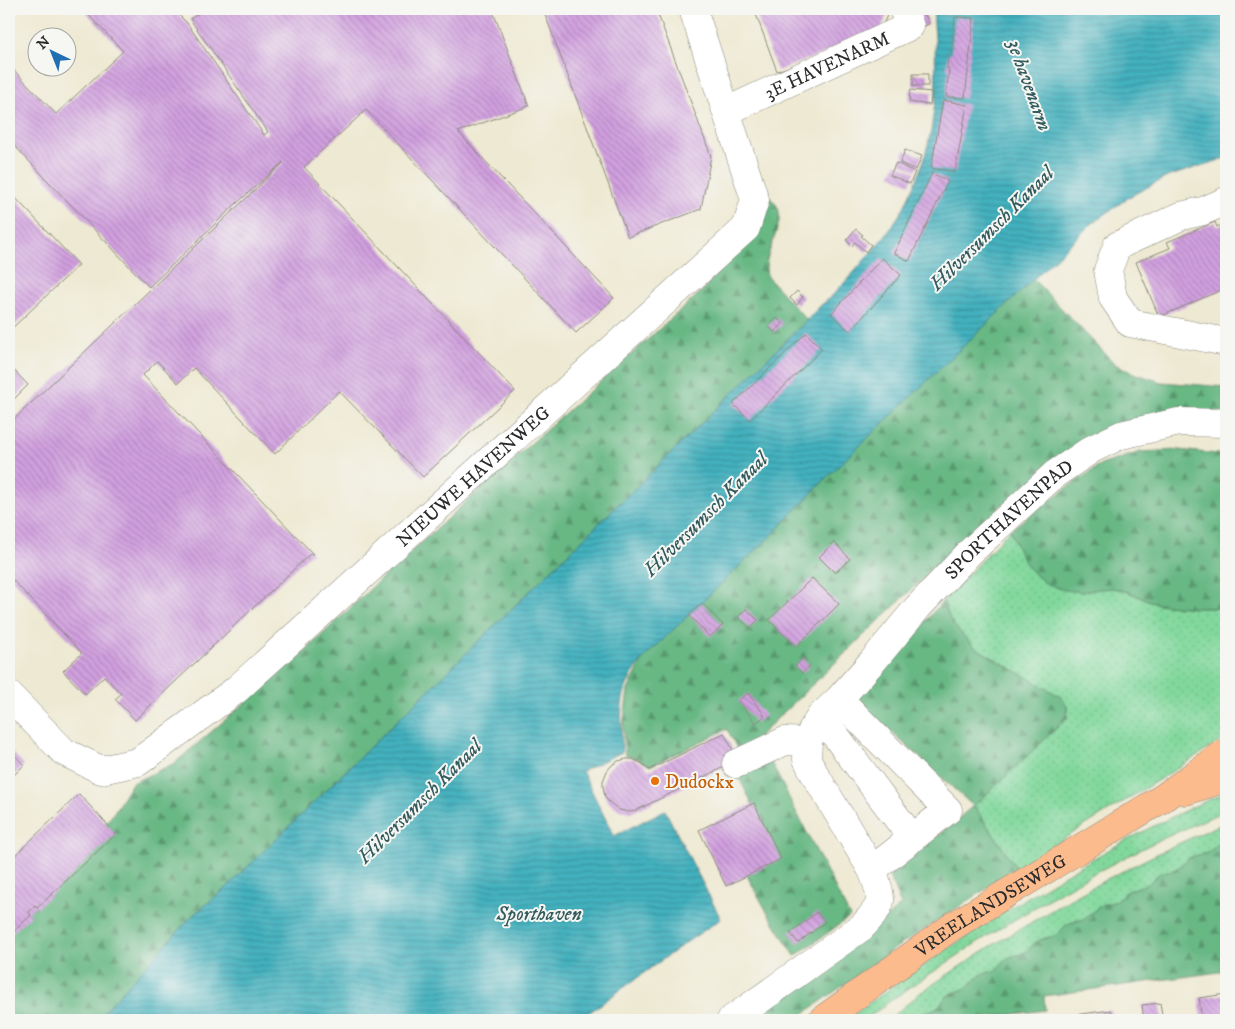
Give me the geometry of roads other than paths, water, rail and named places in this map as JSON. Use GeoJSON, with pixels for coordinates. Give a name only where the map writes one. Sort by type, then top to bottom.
{"type":"FeatureCollection","features":[{"type":"Feature","properties":{"kind":"main road","name":"VREELANDSEWEG"},"geometry":{"type":"LineString","coordinates":[[822,1020],[953,926],[1163,798],[1226,752]]}},
{"type":"Feature","properties":{"kind":"main road","name":"VREELANDSEWEG"},"geometry":{"type":"LineString","coordinates":[[1163,798],[1226,778]]}},
{"type":"Feature","properties":{"kind":"street","name":"NIEUWE HAVENWEG"},"geometry":{"type":"LineString","coordinates":[[9,695],[64,752],[101,770],[138,762],[236,690],[746,228],[755,200],[693,9]]}},
{"type":"Feature","properties":{"kind":"street","name":"3E HAVENARM"},"geometry":{"type":"LineString","coordinates":[[726,111],[910,26],[903,9]]}},
{"type":"Feature","properties":{"kind":"street"},"geometry":{"type":"LineString","coordinates":[[1226,201],[1203,211],[1181,216],[1117,246],[1108,270],[1113,298],[1130,323],[1226,342]]}},
{"type":"Feature","properties":{"kind":"street","name":"SPORTHAVENPAD"},"geometry":{"type":"LineString","coordinates":[[808,742],[813,728],[918,607],[971,551],[1055,474],[1092,449],[1121,435],[1179,422],[1226,422]]}},
{"type":"Feature","properties":{"kind":"street"},"geometry":{"type":"LineString","coordinates":[[830,708],[912,838]]}},
{"type":"Feature","properties":{"kind":"street"},"geometry":{"type":"LineString","coordinates":[[830,708],[948,810],[872,870]]}},
{"type":"Feature","properties":{"kind":"street"},"geometry":{"type":"LineString","coordinates":[[732,1020],[862,927],[874,913],[880,901],[872,870],[807,759],[808,742],[785,741],[736,764]]}},
{"type":"Feature","properties":{"kind":"water"},"geometry":{"type":"Polygon","coordinates":[[[933,9],[1226,9],[1226,158],[1167,177],[1129,197],[1089,226],[829,475],[772,535],[645,657],[634,672],[623,698],[621,716],[622,752],[582,771],[614,836],[665,810],[721,919],[579,1020],[96,1020],[191,917],[224,890],[831,297],[889,231],[903,209],[915,183],[924,160],[931,131],[936,94],[933,9]]]}},
{"type":"Feature","properties":{"kind":"place","name":"Dudockx"},"geometry":{"type":"Point","coordinates":[655,781]}},
{"type":"Feature","properties":{"kind":"water label","name":"3e havenarm"},"geometry":{"type":"Point","coordinates":[1030,85]}},
{"type":"Feature","properties":{"kind":"water label","name":"Hilversumsch Kanaal"},"geometry":{"type":"Point","coordinates":[991,228]}},
{"type":"Feature","properties":{"kind":"water label","name":"Hilversumsch Kanaal"},"geometry":{"type":"Point","coordinates":[705,514]}},
{"type":"Feature","properties":{"kind":"water label","name":"Hilversumsch Kanaal"},"geometry":{"type":"Point","coordinates":[419,801]}},
{"type":"Feature","properties":{"kind":"water label","name":"Sporthaven"},"geometry":{"type":"Point","coordinates":[539,913]}}]}
